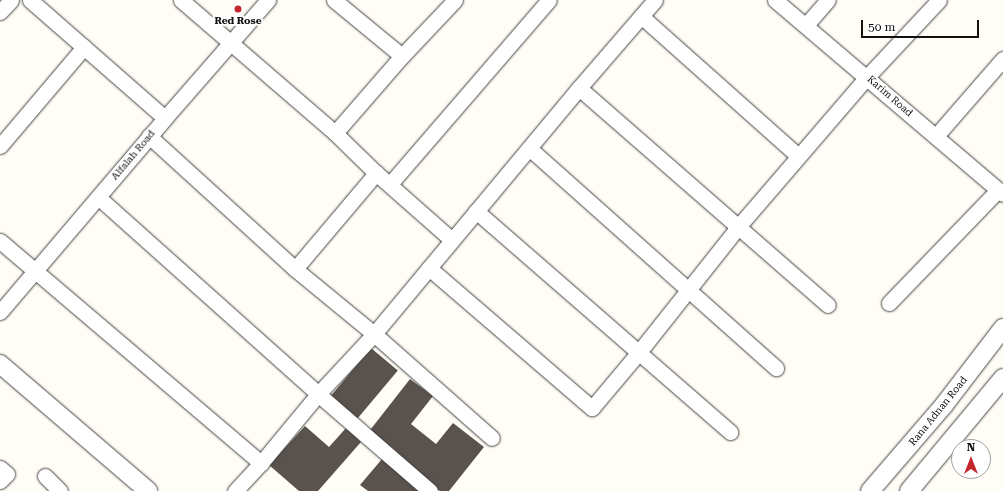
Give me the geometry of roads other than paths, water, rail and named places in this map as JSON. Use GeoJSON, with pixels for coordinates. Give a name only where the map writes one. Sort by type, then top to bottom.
{"type":"FeatureCollection","features":[{"type":"Feature","properties":{"kind":"street"},"geometry":{"type":"LineString","coordinates":[[0,12],[11,0]]}},
{"type":"Feature","properties":{"kind":"street"},"geometry":{"type":"LineString","coordinates":[[30,0],[165,118]]}},
{"type":"Feature","properties":{"kind":"street"},"geometry":{"type":"LineString","coordinates":[[181,0],[335,133],[376,173],[452,240]]}},
{"type":"Feature","properties":{"kind":"street","name":"Alfalah Road"},"geometry":{"type":"LineString","coordinates":[[0,312],[149,136],[268,0]]}},
{"type":"Feature","properties":{"kind":"street"},"geometry":{"type":"LineString","coordinates":[[334,0],[402,56]]}},
{"type":"Feature","properties":{"kind":"street"},"geometry":{"type":"LineString","coordinates":[[335,133],[402,56],[455,0]]}},
{"type":"Feature","properties":{"kind":"street"},"geometry":{"type":"LineString","coordinates":[[390,184],[550,0]]}},
{"type":"Feature","properties":{"kind":"street"},"geometry":{"type":"LineString","coordinates":[[235,491],[261,463],[318,394],[374,334],[579,88],[655,0]]}},
{"type":"Feature","properties":{"kind":"street","name":"Karim Road"},"geometry":{"type":"LineString","coordinates":[[775,0],[1001,192]]}},
{"type":"Feature","properties":{"kind":"street"},"geometry":{"type":"LineString","coordinates":[[806,25],[828,0]]}},
{"type":"Feature","properties":{"kind":"street"},"geometry":{"type":"LineString","coordinates":[[429,268],[592,408],[639,352],[738,227],[798,156],[867,77],[939,0]]}},
{"type":"Feature","properties":{"kind":"street"},"geometry":{"type":"LineString","coordinates":[[641,16],[798,156]]}},
{"type":"Feature","properties":{"kind":"street"},"geometry":{"type":"LineString","coordinates":[[0,146],[84,47]]}},
{"type":"Feature","properties":{"kind":"street"},"geometry":{"type":"LineString","coordinates":[[936,136],[1003,59]]}},
{"type":"Feature","properties":{"kind":"street"},"geometry":{"type":"LineString","coordinates":[[579,88],[828,305]]}},
{"type":"Feature","properties":{"kind":"street"},"geometry":{"type":"LineString","coordinates":[[149,136],[295,268],[374,334],[492,438]]}},
{"type":"Feature","properties":{"kind":"street"},"geometry":{"type":"LineString","coordinates":[[529,148],[776,368]]}},
{"type":"Feature","properties":{"kind":"street"},"geometry":{"type":"LineString","coordinates":[[295,268],[376,173]]}},
{"type":"Feature","properties":{"kind":"street"},"geometry":{"type":"LineString","coordinates":[[889,303],[1001,192]]}},
{"type":"Feature","properties":{"kind":"street"},"geometry":{"type":"LineString","coordinates":[[98,197],[318,394],[430,491]]}},
{"type":"Feature","properties":{"kind":"street"},"geometry":{"type":"LineString","coordinates":[[476,211],[730,432]]}},
{"type":"Feature","properties":{"kind":"street"},"geometry":{"type":"LineString","coordinates":[[0,241],[34,272],[261,463]]}},
{"type":"Feature","properties":{"kind":"street","name":"Rana Adnan Road"},"geometry":{"type":"LineString","coordinates":[[870,491],[944,406],[1003,328]]}},
{"type":"Feature","properties":{"kind":"street"},"geometry":{"type":"LineString","coordinates":[[0,364],[148,491]]}},
{"type":"Feature","properties":{"kind":"street"},"geometry":{"type":"LineString","coordinates":[[909,491],[1003,378]]}},
{"type":"Feature","properties":{"kind":"street"},"geometry":{"type":"LineString","coordinates":[[0,468],[6,474],[0,481]]}},
{"type":"Feature","properties":{"kind":"street"},"geometry":{"type":"LineString","coordinates":[[45,476],[60,491]]}},
{"type":"Feature","properties":{"kind":"place","name":"Red Rose"},"geometry":{"type":"Point","coordinates":[238,9]}}]}
